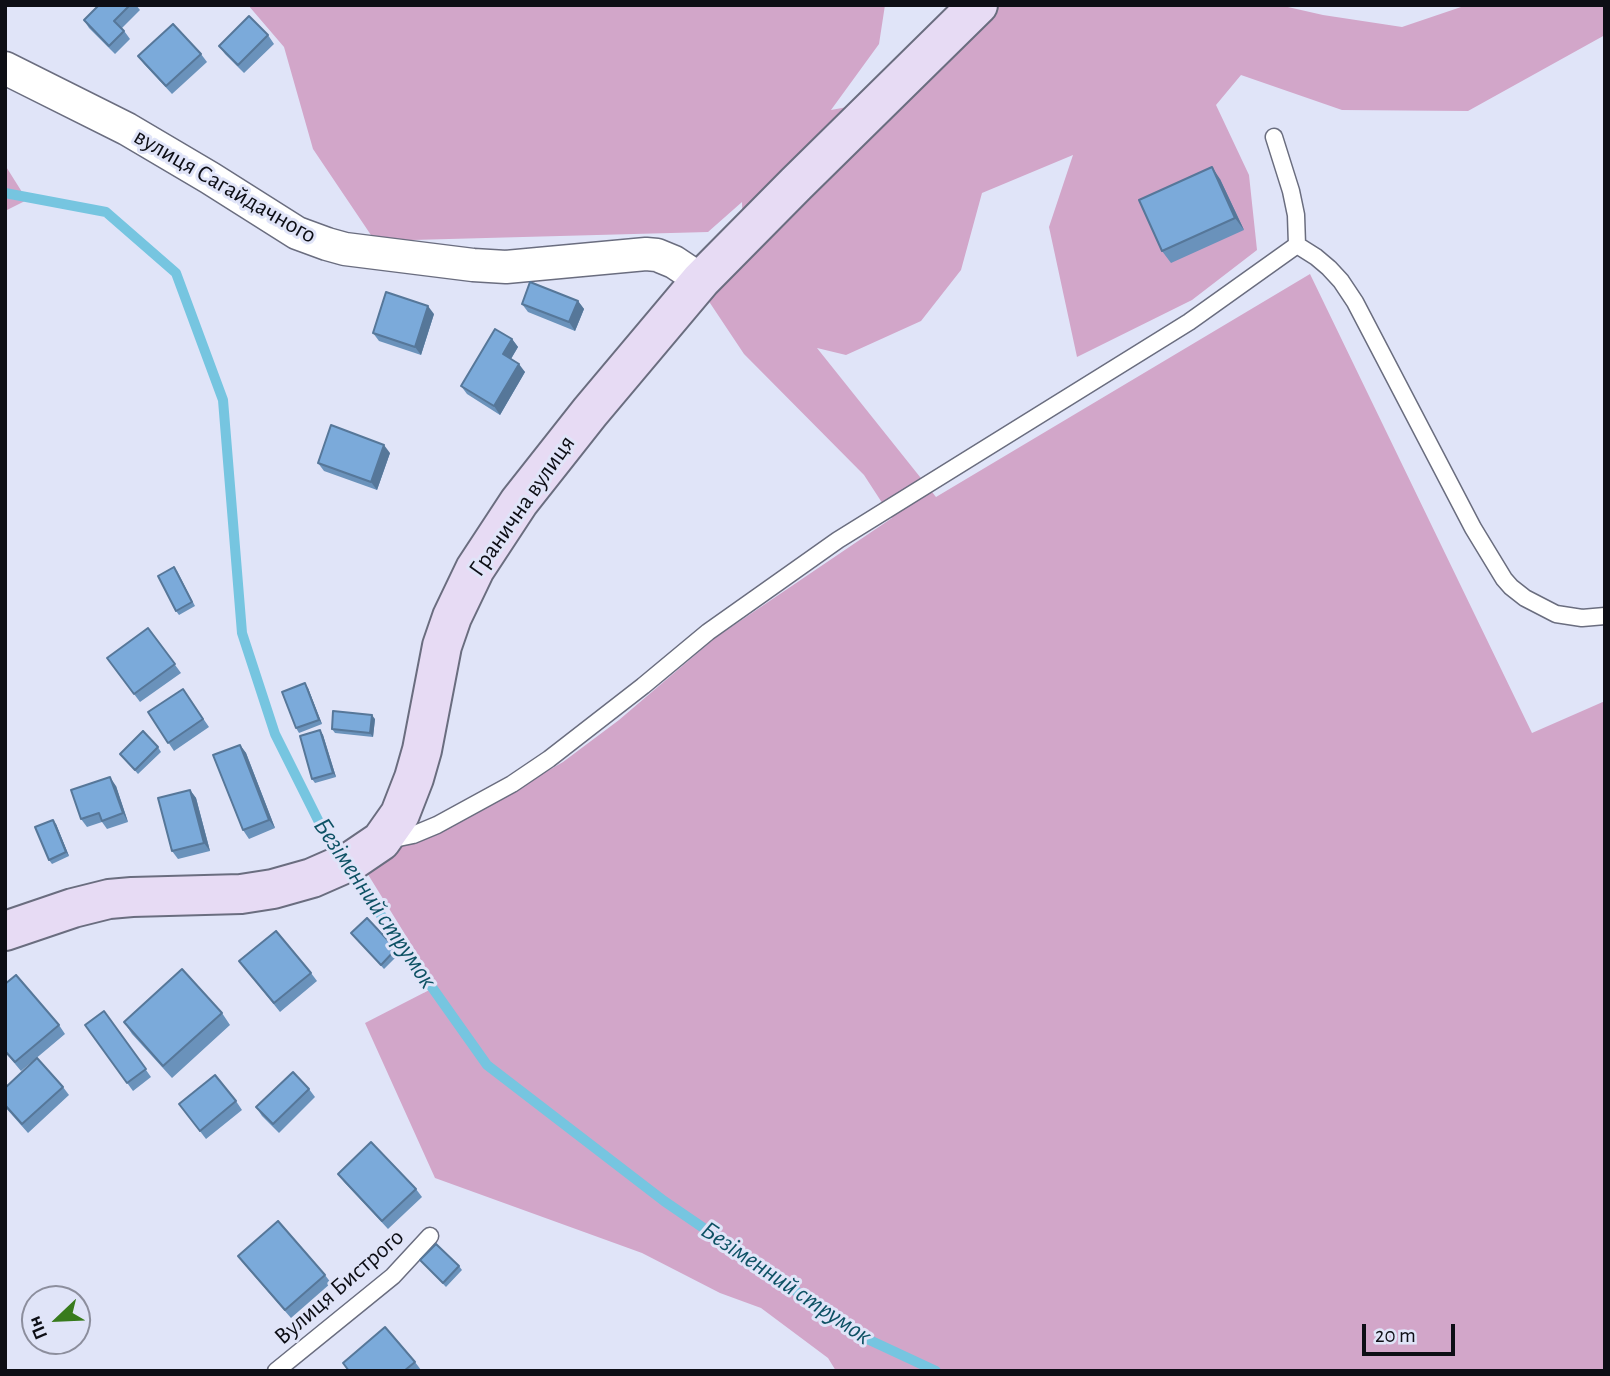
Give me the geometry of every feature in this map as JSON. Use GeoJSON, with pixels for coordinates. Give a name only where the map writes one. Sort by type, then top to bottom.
{"type":"FeatureCollection","features":[{"type":"Feature","properties":{"kind":"street","name":"Гранична вулиця"},"geometry":{"type":"LineString","coordinates":[[5,931],[109,899],[242,894],[291,885],[367,853],[382,841],[400,814],[414,778],[442,646],[452,617],[475,569],[499,529],[540,474],[701,280],[978,5]]}},
{"type":"Feature","properties":{"kind":"street","name":"вулиця Сагайдачного"},"geometry":{"type":"LineString","coordinates":[[5,68],[127,129],[297,233],[327,244],[345,249],[422,259],[506,267],[591,260],[615,255],[657,255],[674,262],[701,280]]}},
{"type":"Feature","properties":{"kind":"lane"},"geometry":{"type":"LineString","coordinates":[[1274,137],[1291,191],[1296,215],[1297,245]]}},
{"type":"Feature","properties":{"kind":"lane"},"geometry":{"type":"LineString","coordinates":[[1297,245],[1316,257],[1341,281],[1473,528],[1504,579],[1525,598],[1556,614],[1582,618],[1605,616]]}},
{"type":"Feature","properties":{"kind":"lane"},"geometry":{"type":"LineString","coordinates":[[382,841],[413,835],[436,825],[512,784],[549,760],[708,632],[838,540],[1189,322],[1297,245]]}},
{"type":"Feature","properties":{"kind":"lane","name":"Вулиця Бистрого"},"geometry":{"type":"LineString","coordinates":[[276,1371],[393,1276],[430,1236]]}},
{"type":"Feature","properties":{"kind":"shaded area"},"geometry":{"type":"Polygon","coordinates":[[[248,5],[885,5],[879,44],[831,110],[902,97],[999,5],[1279,5],[1402,27],[1467,5],[1605,5],[1605,35],[1468,111],[1342,110],[1241,75],[1216,105],[1249,175],[1257,250],[1192,300],[1077,357],[1049,227],[1073,155],[982,193],[961,270],[921,321],[846,355],[817,348],[936,497],[1310,274],[1532,733],[1605,701],[1605,1371],[836,1371],[828,1358],[761,1308],[720,1293],[642,1253],[435,1178],[365,1023],[437,986],[364,868],[389,848],[450,827],[563,762],[619,720],[715,638],[892,518],[864,475],[744,354],[706,297],[744,266],[742,202],[708,232],[375,241],[313,149],[284,47],[248,5]]]}},
{"type":"Feature","properties":{"kind":"shaded area"},"geometry":{"type":"Polygon","coordinates":[[[5,165],[27,200],[5,211],[5,165]]]}},
{"type":"Feature","properties":{"kind":"building"},"geometry":{"type":"Polygon","coordinates":[[[99,5],[130,5],[114,21],[124,31],[109,46],[84,20],[99,5]]]}},
{"type":"Feature","properties":{"kind":"building"},"geometry":{"type":"Polygon","coordinates":[[[249,16],[268,35],[238,65],[219,46],[249,16]]]}},
{"type":"Feature","properties":{"kind":"building"},"geometry":{"type":"Polygon","coordinates":[[[173,24],[201,54],[166,86],[138,56],[173,24]]]}},
{"type":"Feature","properties":{"kind":"building"},"geometry":{"type":"Polygon","coordinates":[[[1212,167],[1235,218],[1162,251],[1139,200],[1212,167]]]}},
{"type":"Feature","properties":{"kind":"building"},"geometry":{"type":"Polygon","coordinates":[[[530,282],[578,301],[569,322],[522,304],[530,282]]]}},
{"type":"Feature","properties":{"kind":"building"},"geometry":{"type":"Polygon","coordinates":[[[386,292],[428,306],[415,347],[373,333],[386,292]]]}},
{"type":"Feature","properties":{"kind":"building"},"geometry":{"type":"Polygon","coordinates":[[[495,329],[512,339],[503,354],[519,364],[494,406],[461,386],[495,329]]]}},
{"type":"Feature","properties":{"kind":"building"},"geometry":{"type":"Polygon","coordinates":[[[331,425],[384,445],[371,482],[318,463],[331,425]]]}},
{"type":"Feature","properties":{"kind":"building"},"geometry":{"type":"Polygon","coordinates":[[[174,567],[192,602],[176,611],[158,576],[174,567]]]}},
{"type":"Feature","properties":{"kind":"building"},"geometry":{"type":"Polygon","coordinates":[[[148,628],[175,664],[134,694],[107,658],[148,628]]]}},
{"type":"Feature","properties":{"kind":"building"},"geometry":{"type":"Polygon","coordinates":[[[305,683],[319,720],[296,728],[282,692],[305,683]]]}},
{"type":"Feature","properties":{"kind":"building"},"geometry":{"type":"Polygon","coordinates":[[[183,689],[203,719],[168,743],[148,712],[183,689]]]}},
{"type":"Feature","properties":{"kind":"building"},"geometry":{"type":"Polygon","coordinates":[[[333,711],[372,715],[370,733],[332,729],[333,711]]]}},
{"type":"Feature","properties":{"kind":"building"},"geometry":{"type":"Polygon","coordinates":[[[320,730],[333,773],[312,779],[300,736],[320,730]]]}},
{"type":"Feature","properties":{"kind":"building"},"geometry":{"type":"Polygon","coordinates":[[[143,731],[158,747],[135,770],[120,754],[143,731]]]}},
{"type":"Feature","properties":{"kind":"building"},"geometry":{"type":"Polygon","coordinates":[[[240,745],[269,820],[243,830],[213,755],[240,745]]]}},
{"type":"Feature","properties":{"kind":"building"},"geometry":{"type":"Polygon","coordinates":[[[110,777],[123,813],[102,821],[99,813],[81,819],[71,790],[110,777]]]}},
{"type":"Feature","properties":{"kind":"building"},"geometry":{"type":"Polygon","coordinates":[[[190,790],[204,843],[172,851],[158,798],[190,790]]]}},
{"type":"Feature","properties":{"kind":"building"},"geometry":{"type":"Polygon","coordinates":[[[53,820],[66,852],[49,860],[35,827],[53,820]]]}},
{"type":"Feature","properties":{"kind":"building"},"geometry":{"type":"Polygon","coordinates":[[[367,918],[396,949],[381,965],[351,933],[367,918]]]}},
{"type":"Feature","properties":{"kind":"building"},"geometry":{"type":"Polygon","coordinates":[[[276,931],[311,973],[274,1003],[239,961],[276,931]]]}},
{"type":"Feature","properties":{"kind":"building"},"geometry":{"type":"Polygon","coordinates":[[[182,969],[222,1013],[163,1066],[124,1022],[182,969]]]}},
{"type":"Feature","properties":{"kind":"building"},"geometry":{"type":"Polygon","coordinates":[[[16,975],[59,1025],[15,1062],[5,1051],[5,984],[16,975]]]}},
{"type":"Feature","properties":{"kind":"building"},"geometry":{"type":"Polygon","coordinates":[[[104,1011],[146,1069],[127,1083],[85,1025],[104,1011]]]}},
{"type":"Feature","properties":{"kind":"building"},"geometry":{"type":"Polygon","coordinates":[[[37,1058],[63,1087],[22,1124],[5,1105],[5,1088],[37,1058]]]}},
{"type":"Feature","properties":{"kind":"building"},"geometry":{"type":"Polygon","coordinates":[[[293,1072],[309,1089],[273,1124],[256,1107],[293,1072]]]}},
{"type":"Feature","properties":{"kind":"building"},"geometry":{"type":"Polygon","coordinates":[[[215,1075],[236,1101],[200,1131],[179,1104],[215,1075]]]}},
{"type":"Feature","properties":{"kind":"building"},"geometry":{"type":"Polygon","coordinates":[[[371,1142],[416,1189],[382,1221],[338,1174],[371,1142]]]}},
{"type":"Feature","properties":{"kind":"building"},"geometry":{"type":"Polygon","coordinates":[[[278,1221],[325,1275],[285,1310],[238,1256],[278,1221]]]}},
{"type":"Feature","properties":{"kind":"building"},"geometry":{"type":"Polygon","coordinates":[[[436,1244],[459,1266],[443,1283],[420,1260],[436,1244]]]}},
{"type":"Feature","properties":{"kind":"building"},"geometry":{"type":"Polygon","coordinates":[[[385,1327],[415,1362],[404,1371],[349,1371],[343,1363],[385,1327]]]}},
{"type":"Feature","properties":{"kind":"waterway","name":"Безіменний струмок"},"geometry":{"type":"LineString","coordinates":[[5,193],[106,212],[176,273],[223,400],[242,633],[275,734],[329,842],[340,858]]}},
{"type":"Feature","properties":{"kind":"waterway","name":"Безіменний струмок"},"geometry":{"type":"LineString","coordinates":[[349,870],[487,1065],[664,1201],[863,1337],[936,1371]]}}]}
